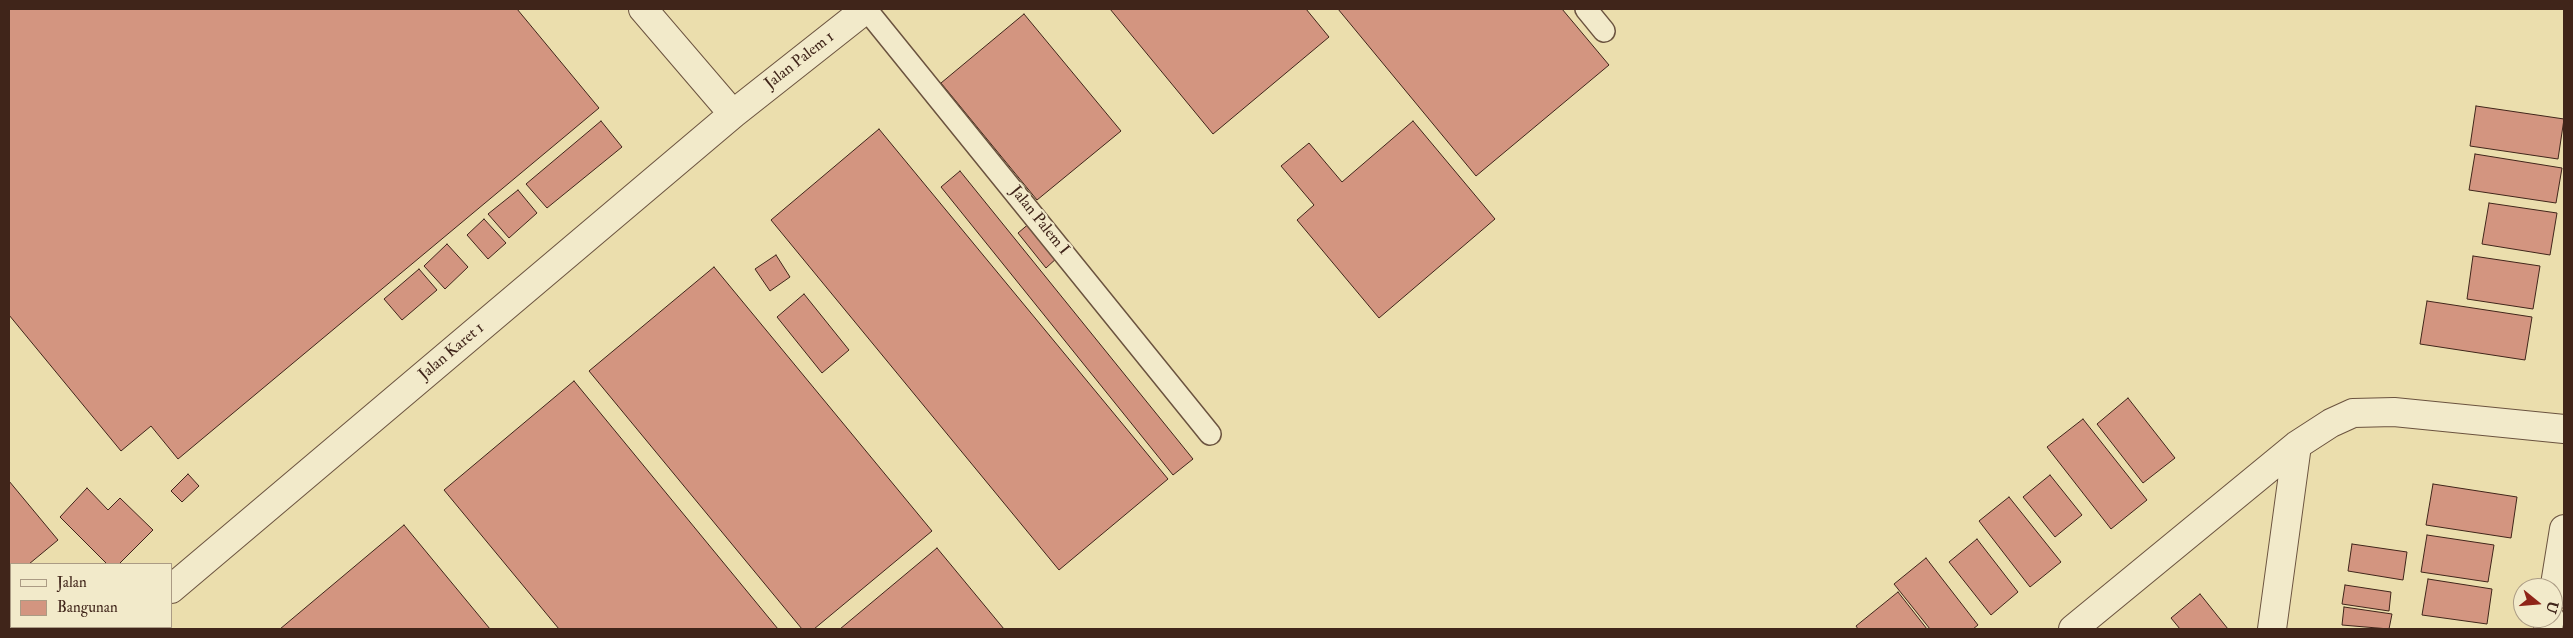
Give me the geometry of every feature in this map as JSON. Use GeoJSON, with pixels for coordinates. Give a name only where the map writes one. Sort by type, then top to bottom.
{"type":"FeatureCollection","features":[{"type":"Feature","properties":{"kind":"street"},"geometry":{"type":"LineString","coordinates":[[643,9],[733,114]]}},
{"type":"Feature","properties":{"kind":"street","name":"Jalan Palem 1"},"geometry":{"type":"LineString","coordinates":[[733,114],[866,9]]}},
{"type":"Feature","properties":{"kind":"street","name":"Jalan Karet 1"},"geometry":{"type":"LineString","coordinates":[[172,588],[733,114]]}},
{"type":"Feature","properties":{"kind":"street"},"geometry":{"type":"LineString","coordinates":[[2073,629],[2297,445],[2331,422],[2353,413],[2394,412],[2564,429]]}},
{"type":"Feature","properties":{"kind":"street"},"geometry":{"type":"LineString","coordinates":[[2272,629],[2297,445]]}},
{"type":"Feature","properties":{"kind":"street"},"geometry":{"type":"LineString","coordinates":[[2556,578],[2564,529]]}},
{"type":"Feature","properties":{"kind":"lane","name":"Jalan Palem I"},"geometry":{"type":"LineString","coordinates":[[866,9],[1210,434]]}},
{"type":"Feature","properties":{"kind":"lane"},"geometry":{"type":"LineString","coordinates":[[1586,9],[1604,31]]}},
{"type":"Feature","properties":{"kind":"building"},"geometry":{"type":"Polygon","coordinates":[[[9,9],[517,9],[599,108],[178,459],[151,426],[121,451],[9,315],[9,9]]]}},
{"type":"Feature","properties":{"kind":"building"},"geometry":{"type":"Polygon","coordinates":[[[1110,9],[1306,9],[1329,37],[1213,134],[1110,9]]]}},
{"type":"Feature","properties":{"kind":"building"},"geometry":{"type":"Polygon","coordinates":[[[1338,9],[1562,9],[1609,65],[1476,176],[1338,9]]]}},
{"type":"Feature","properties":{"kind":"building"},"geometry":{"type":"Polygon","coordinates":[[[1024,14],[1121,131],[1037,200],[941,83],[1024,14]]]}},
{"type":"Feature","properties":{"kind":"building"},"geometry":{"type":"Polygon","coordinates":[[[2476,106],[2564,119],[2558,159],[2470,146],[2476,106]]]}},
{"type":"Feature","properties":{"kind":"building"},"geometry":{"type":"Polygon","coordinates":[[[601,121],[622,147],[547,208],[526,184],[601,121]]]}},
{"type":"Feature","properties":{"kind":"building"},"geometry":{"type":"Polygon","coordinates":[[[1413,121],[1495,219],[1379,318],[1297,220],[1314,205],[1281,166],[1309,143],[1342,182],[1413,121]]]}},
{"type":"Feature","properties":{"kind":"building"},"geometry":{"type":"Polygon","coordinates":[[[879,129],[1168,479],[1059,570],[771,220],[879,129]]]}},
{"type":"Feature","properties":{"kind":"building"},"geometry":{"type":"Polygon","coordinates":[[[2475,154],[2562,168],[2556,203],[2469,190],[2475,154]]]}},
{"type":"Feature","properties":{"kind":"building"},"geometry":{"type":"Polygon","coordinates":[[[960,171],[1193,459],[1173,475],[941,187],[960,171]]]}},
{"type":"Feature","properties":{"kind":"building"},"geometry":{"type":"Polygon","coordinates":[[[518,190],[537,213],[509,238],[488,214],[518,190]]]}},
{"type":"Feature","properties":{"kind":"building"},"geometry":{"type":"Polygon","coordinates":[[[2489,203],[2557,213],[2550,255],[2482,244],[2489,203]]]}},
{"type":"Feature","properties":{"kind":"building"},"geometry":{"type":"Polygon","coordinates":[[[484,219],[506,243],[488,259],[467,235],[484,219]]]}},
{"type":"Feature","properties":{"kind":"building"},"geometry":{"type":"Polygon","coordinates":[[[1031,222],[1058,257],[1046,268],[1018,233],[1031,222]]]}},
{"type":"Feature","properties":{"kind":"building"},"geometry":{"type":"Polygon","coordinates":[[[447,244],[468,267],[445,289],[424,266],[447,244]]]}},
{"type":"Feature","properties":{"kind":"building"},"geometry":{"type":"Polygon","coordinates":[[[776,255],[790,277],[770,291],[755,269],[776,255]]]}},
{"type":"Feature","properties":{"kind":"building"},"geometry":{"type":"Polygon","coordinates":[[[2473,256],[2540,266],[2533,309],[2467,299],[2473,256]]]}},
{"type":"Feature","properties":{"kind":"building"},"geometry":{"type":"Polygon","coordinates":[[[714,267],[932,531],[814,629],[802,629],[589,371],[714,267]]]}},
{"type":"Feature","properties":{"kind":"building"},"geometry":{"type":"Polygon","coordinates":[[[419,269],[437,290],[402,320],[384,299],[419,269]]]}},
{"type":"Feature","properties":{"kind":"building"},"geometry":{"type":"Polygon","coordinates":[[[804,294],[849,350],[822,373],[777,317],[804,294]]]}},
{"type":"Feature","properties":{"kind":"building"},"geometry":{"type":"Polygon","coordinates":[[[2427,301],[2532,317],[2525,360],[2420,344],[2427,301]]]}},
{"type":"Feature","properties":{"kind":"building"},"geometry":{"type":"Polygon","coordinates":[[[574,381],[778,629],[559,629],[444,490],[574,381]]]}},
{"type":"Feature","properties":{"kind":"building"},"geometry":{"type":"Polygon","coordinates":[[[2128,398],[2175,458],[2143,483],[2097,424],[2128,398]]]}},
{"type":"Feature","properties":{"kind":"building"},"geometry":{"type":"Polygon","coordinates":[[[2083,419],[2147,500],[2111,529],[2047,447],[2083,419]]]}},
{"type":"Feature","properties":{"kind":"building"},"geometry":{"type":"Polygon","coordinates":[[[188,474],[199,486],[182,502],[171,491],[188,474]]]}},
{"type":"Feature","properties":{"kind":"building"},"geometry":{"type":"Polygon","coordinates":[[[2050,475],[2082,515],[2055,537],[2023,497],[2050,475]]]}},
{"type":"Feature","properties":{"kind":"building"},"geometry":{"type":"Polygon","coordinates":[[[9,481],[58,540],[30,563],[10,563],[9,622],[9,481]]]}},
{"type":"Feature","properties":{"kind":"building"},"geometry":{"type":"Polygon","coordinates":[[[2433,484],[2517,497],[2511,538],[2426,525],[2433,484]]]}},
{"type":"Feature","properties":{"kind":"building"},"geometry":{"type":"Polygon","coordinates":[[[87,488],[108,510],[120,498],[153,530],[120,563],[106,563],[60,517],[87,488]]]}},
{"type":"Feature","properties":{"kind":"building"},"geometry":{"type":"Polygon","coordinates":[[[2009,497],[2061,562],[2030,587],[1979,521],[2009,497]]]}},
{"type":"Feature","properties":{"kind":"building"},"geometry":{"type":"Polygon","coordinates":[[[404,525],[490,629],[280,629],[404,525]]]}},
{"type":"Feature","properties":{"kind":"building"},"geometry":{"type":"Polygon","coordinates":[[[2427,535],[2494,545],[2488,582],[2421,572],[2427,535]]]}},
{"type":"Feature","properties":{"kind":"building"},"geometry":{"type":"Polygon","coordinates":[[[1977,539],[2018,592],[1991,615],[1949,562],[1977,539]]]}},
{"type":"Feature","properties":{"kind":"building"},"geometry":{"type":"Polygon","coordinates":[[[2352,544],[2407,552],[2403,580],[2348,571],[2352,544]]]}},
{"type":"Feature","properties":{"kind":"building"},"geometry":{"type":"Polygon","coordinates":[[[937,548],[1004,629],[840,629],[937,548]]]}},
{"type":"Feature","properties":{"kind":"building"},"geometry":{"type":"Polygon","coordinates":[[[1926,558],[1978,625],[1973,629],[1930,629],[1894,584],[1926,558]]]}},
{"type":"Feature","properties":{"kind":"building"},"geometry":{"type":"Polygon","coordinates":[[[2428,579],[2492,589],[2487,624],[2422,615],[2428,579]]]}},
{"type":"Feature","properties":{"kind":"building"},"geometry":{"type":"Polygon","coordinates":[[[2345,585],[2391,592],[2389,611],[2342,604],[2345,585]]]}},
{"type":"Feature","properties":{"kind":"building"},"geometry":{"type":"Polygon","coordinates":[[[1898,592],[1927,629],[1858,629],[1856,626],[1898,592]]]}},
{"type":"Feature","properties":{"kind":"building"},"geometry":{"type":"Polygon","coordinates":[[[2200,594],[2228,629],[2180,629],[2171,618],[2200,594]]]}},
{"type":"Feature","properties":{"kind":"building"},"geometry":{"type":"Polygon","coordinates":[[[2344,607],[2392,614],[2389,629],[2342,625],[2344,607]]]}}]}
